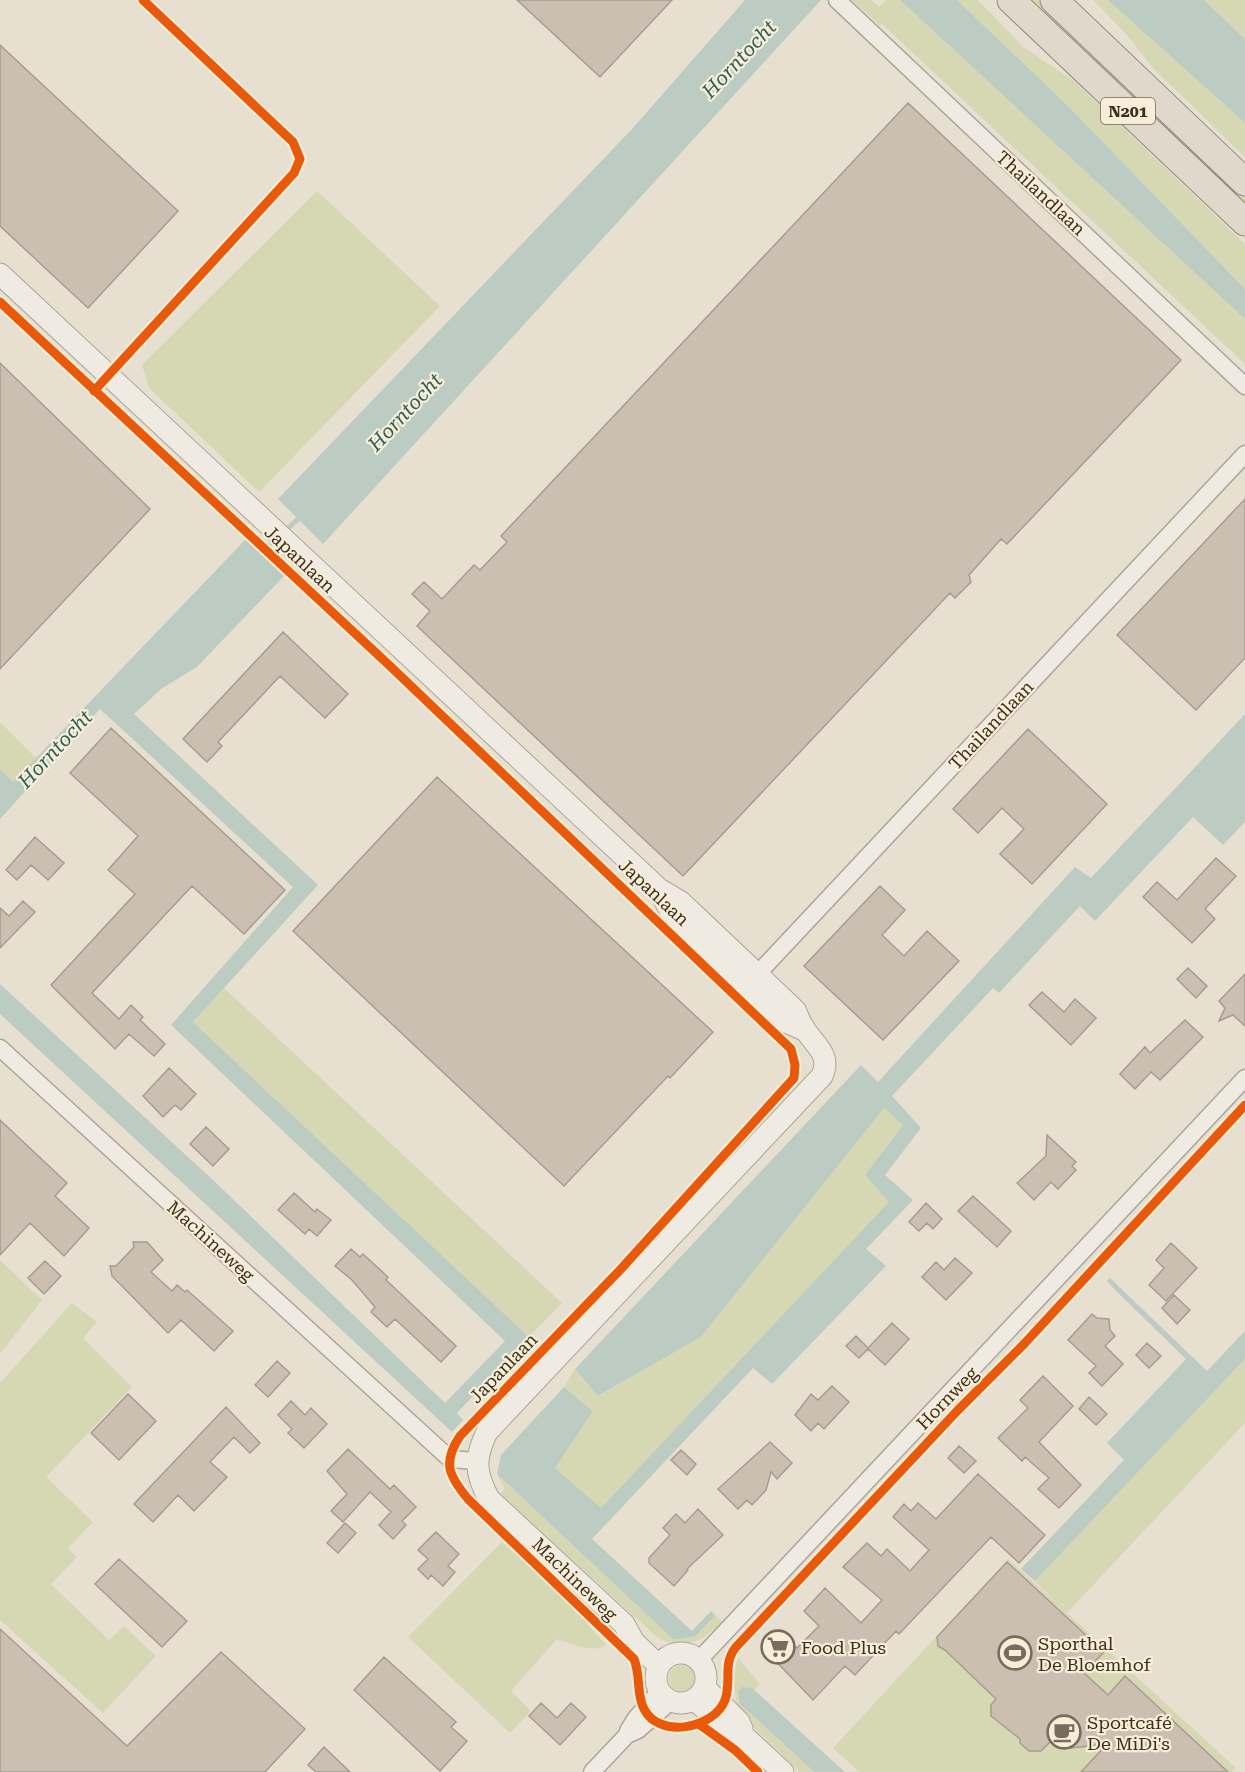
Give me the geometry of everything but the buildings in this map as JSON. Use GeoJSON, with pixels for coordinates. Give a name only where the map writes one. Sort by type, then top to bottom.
{"type":"FeatureCollection","features":[{"type":"Feature","properties":{"kind":"highway","name":"N201"},"geometry":{"type":"LineString","coordinates":[[1011,0],[1245,222]]}},
{"type":"Feature","properties":{"kind":"highway","name":"N201"},"geometry":{"type":"LineString","coordinates":[[1054,0],[1245,182]]}},
{"type":"Feature","properties":{"kind":"street","name":"Thailandlaan"},"geometry":{"type":"LineString","coordinates":[[837,0],[1245,386]]}},
{"type":"Feature","properties":{"kind":"street","name":"Japanlaan"},"geometry":{"type":"LineString","coordinates":[[0,274],[659,889],[681,902],[752,980],[795,1010],[804,1030],[822,1051],[825,1060],[822,1076],[487,1432],[476,1461]]}},
{"type":"Feature","properties":{"kind":"street","name":"Thailandlaan"},"geometry":{"type":"LineString","coordinates":[[752,980],[1245,454]]}},
{"type":"Feature","properties":{"kind":"street","name":"Machineweg"},"geometry":{"type":"LineString","coordinates":[[0,1048],[450,1459],[476,1461],[477,1473],[489,1499],[624,1624],[634,1642],[664,1661]]}},
{"type":"Feature","properties":{"kind":"street","name":"Hornweg"},"geometry":{"type":"LineString","coordinates":[[699,1660],[1245,1078]]}},
{"type":"Feature","properties":{"kind":"street"},"geometry":{"type":"LineString","coordinates":[[685,1653],[699,1660],[706,1678],[700,1694],[679,1703],[665,1696],[656,1679],[664,1661],[685,1653]]}},
{"type":"Feature","properties":{"kind":"street"},"geometry":{"type":"LineString","coordinates":[[700,1694],[729,1731],[745,1737],[783,1772]]}},
{"type":"Feature","properties":{"kind":"street"},"geometry":{"type":"LineString","coordinates":[[592,1772],[627,1735],[630,1725],[665,1696]]}},
{"type":"Feature","properties":{"kind":"green space"},"geometry":{"type":"Polygon","coordinates":[[[852,0],[871,0],[879,7],[886,0],[900,0],[1245,319],[1245,364],[882,24],[879,25],[852,0]]]}},
{"type":"Feature","properties":{"kind":"green space"},"geometry":{"type":"Polygon","coordinates":[[[957,0],[978,0],[1023,47],[1074,81],[1245,244],[1245,289],[1069,107],[957,0]]]}},
{"type":"Feature","properties":{"kind":"green space"},"geometry":{"type":"Polygon","coordinates":[[[1029,0],[1040,0],[1245,195],[1245,205],[1029,0]]]}},
{"type":"Feature","properties":{"kind":"green space"},"geometry":{"type":"Polygon","coordinates":[[[1093,0],[1108,0],[1245,123],[1245,157],[1154,69],[1126,34],[1093,0]]]}},
{"type":"Feature","properties":{"kind":"green space"},"geometry":{"type":"Polygon","coordinates":[[[1204,0],[1245,0],[1245,39],[1204,0]]]}},
{"type":"Feature","properties":{"kind":"green space"},"geometry":{"type":"Polygon","coordinates":[[[317,191],[440,306],[259,492],[149,388],[142,365],[317,191]]]}},
{"type":"Feature","properties":{"kind":"green space"},"geometry":{"type":"Polygon","coordinates":[[[0,722],[36,758],[13,782],[0,769],[0,722]]]}},
{"type":"Feature","properties":{"kind":"green space"},"geometry":{"type":"Polygon","coordinates":[[[224,988],[562,1303],[529,1337],[193,1022],[224,988]]]}},
{"type":"Feature","properties":{"kind":"green space"},"geometry":{"type":"Polygon","coordinates":[[[884,1108],[903,1125],[865,1175],[890,1202],[601,1508],[555,1468],[593,1411],[564,1387],[575,1369],[599,1396],[701,1337],[884,1108]]]}},
{"type":"Feature","properties":{"kind":"green space"},"geometry":{"type":"Polygon","coordinates":[[[0,1260],[42,1300],[0,1354],[0,1260]]]}},
{"type":"Feature","properties":{"kind":"green space"},"geometry":{"type":"Polygon","coordinates":[[[72,1303],[97,1322],[83,1338],[132,1387],[46,1477],[93,1522],[68,1548],[77,1557],[51,1584],[109,1640],[124,1626],[156,1656],[103,1713],[0,1620],[0,1383],[72,1303]]]}},
{"type":"Feature","properties":{"kind":"green space","name":"Sporthal De Bloemhof"},"geometry":{"type":"Polygon","coordinates":[[[1245,1359],[1245,1423],[1067,1613],[1236,1768],[1232,1772],[859,1772],[833,1748],[1008,1559],[1053,1600],[1035,1581],[1245,1359]]]}},
{"type":"Feature","properties":{"kind":"green space"},"geometry":{"type":"Polygon","coordinates":[[[497,1474],[674,1640],[696,1636],[715,1615],[722,1622],[700,1639],[684,1644],[675,1644],[657,1637],[504,1498],[501,1493],[505,1490],[497,1474]]]}},
{"type":"Feature","properties":{"kind":"green space"},"geometry":{"type":"Polygon","coordinates":[[[502,1542],[562,1595],[606,1645],[594,1649],[557,1639],[511,1691],[531,1711],[510,1733],[408,1637],[502,1542]]]}},
{"type":"Feature","properties":{"kind":"green space"},"geometry":{"type":"Polygon","coordinates":[[[738,1658],[760,1684],[754,1690],[743,1688],[747,1711],[814,1772],[800,1772],[741,1715],[735,1687],[738,1658]]]}},
{"type":"Feature","properties":{"kind":"green space"},"geometry":{"type":"Polygon","coordinates":[[[682,1665],[691,1669],[695,1678],[691,1687],[682,1691],[673,1687],[669,1678],[673,1669],[682,1665]]]}},
{"type":"Feature","properties":{"kind":"water"},"geometry":{"type":"Polygon","coordinates":[[[745,0],[821,0],[323,544],[278,499],[633,128],[745,0]]]}},
{"type":"Feature","properties":{"kind":"water"},"geometry":{"type":"Polygon","coordinates":[[[900,0],[957,0],[1069,107],[1245,289],[1245,319],[900,0]]]}},
{"type":"Feature","properties":{"kind":"water"},"geometry":{"type":"Polygon","coordinates":[[[1108,0],[1204,0],[1245,39],[1245,123],[1108,0]]]}},
{"type":"Feature","properties":{"kind":"water"},"geometry":{"type":"Polygon","coordinates":[[[246,539],[284,576],[197,667],[161,689],[134,714],[318,885],[193,1022],[529,1337],[457,1413],[463,1420],[452,1432],[0,1014],[0,984],[213,1180],[445,1403],[505,1341],[171,1025],[293,887],[100,709],[0,819],[0,769],[13,782],[246,539]]]}},
{"type":"Feature","properties":{"kind":"water"},"geometry":{"type":"Polygon","coordinates":[[[1245,714],[1245,822],[1223,845],[1193,817],[1095,921],[1080,906],[999,993],[993,988],[892,1096],[921,1128],[885,1175],[913,1200],[866,1249],[886,1266],[772,1384],[753,1368],[592,1539],[692,1631],[711,1611],[715,1615],[696,1636],[674,1640],[497,1474],[501,1455],[564,1387],[593,1411],[555,1468],[601,1508],[889,1202],[865,1175],[903,1125],[884,1108],[701,1337],[598,1396],[575,1369],[861,1065],[878,1082],[1075,867],[1091,878],[1245,714]]]}},
{"type":"Feature","properties":{"kind":"water"},"geometry":{"type":"Polygon","coordinates":[[[1110,1278],[1207,1371],[1245,1331],[1245,1359],[1035,1581],[1021,1569],[1124,1460],[1107,1443],[1186,1359],[1116,1291],[1107,1281],[1110,1278]]]}},
{"type":"Feature","properties":{"kind":"water"},"geometry":{"type":"Polygon","coordinates":[[[742,1687],[752,1688],[845,1772],[814,1772],[740,1704],[738,1691],[742,1687]]]}},
{"type":"Feature","properties":{"kind":"waterway","name":"Horntocht"},"geometry":{"type":"LineString","coordinates":[[283,533],[302,515]]}},
{"type":"Feature","properties":{"kind":"waterway","name":"Horntocht"},"geometry":{"type":"LineString","coordinates":[[256,557],[276,539]]}},
{"type":"Feature","properties":{"kind":"cycle path"},"geometry":{"type":"LineString","coordinates":[[94,391],[294,173],[300,159],[293,142],[143,0]]}},
{"type":"Feature","properties":{"kind":"cycle path"},"geometry":{"type":"LineString","coordinates":[[0,302],[390,666],[791,1049],[795,1065],[794,1078],[620,1270],[460,1436],[451,1454],[452,1476],[468,1499],[634,1659],[642,1703],[651,1718],[661,1724],[686,1727],[710,1718],[719,1710],[727,1693],[729,1660],[736,1647],[958,1410],[1024,1344],[1245,1105]]}},
{"type":"Feature","properties":{"kind":"cycle path"},"geometry":{"type":"LineString","coordinates":[[699,1724],[735,1750],[758,1772]]}},
{"type":"Feature","properties":{"kind":"place","name":"Food Plus"},"geometry":{"type":"Point","coordinates":[778,1647]}},
{"type":"Feature","properties":{"kind":"place","name":"Sporthal De Bloemhof"},"geometry":{"type":"Point","coordinates":[1015,1653]}},
{"type":"Feature","properties":{"kind":"place","name":"Sportcafé De MiDi's"},"geometry":{"type":"Point","coordinates":[1064,1732]}}]}
